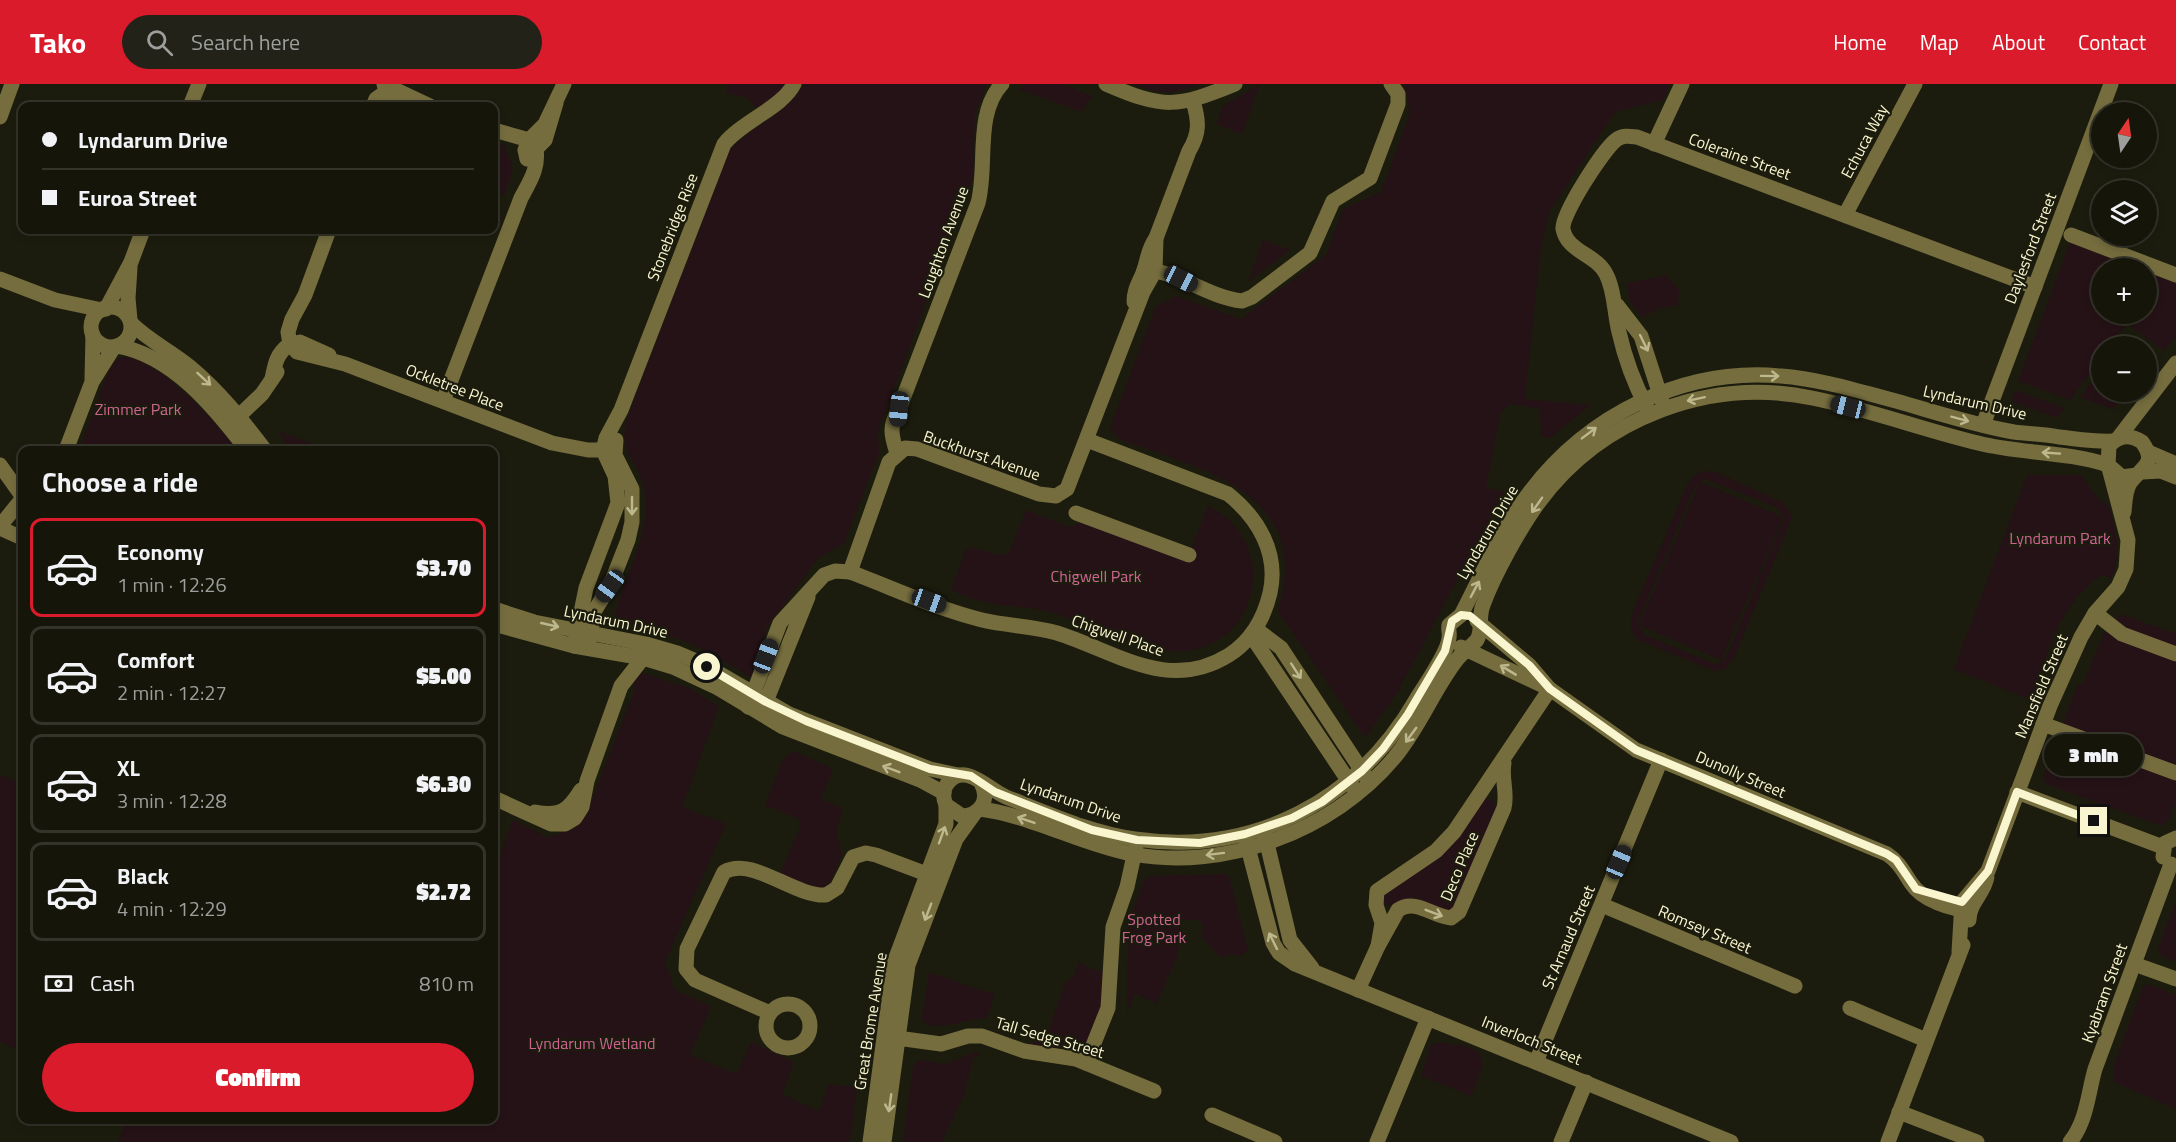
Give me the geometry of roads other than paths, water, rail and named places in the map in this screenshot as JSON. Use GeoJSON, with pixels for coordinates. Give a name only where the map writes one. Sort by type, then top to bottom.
{"type":"FeatureCollection","features":[{"type":"Feature","properties":{"kind":"street"},"geometry":{"type":"LineString","coordinates":[[0,117],[12,84]]}},
{"type":"Feature","properties":{"kind":"street"},"geometry":{"type":"LineString","coordinates":[[191,102],[198,84]]}},
{"type":"Feature","properties":{"kind":"street"},"geometry":{"type":"LineString","coordinates":[[530,146],[556,104],[564,84]]}},
{"type":"Feature","properties":{"kind":"street","name":"Stonebridge Rise"},"geometry":{"type":"LineString","coordinates":[[609,453],[621,410],[724,144],[735,130],[785,97],[794,84]]}},
{"type":"Feature","properties":{"kind":"street","name":"Loughton Avenue"},"geometry":{"type":"LineString","coordinates":[[901,451],[899,409],[978,203],[982,186],[988,107],[1002,84]]}},
{"type":"Feature","properties":{"kind":"street"},"geometry":{"type":"LineString","coordinates":[[1106,84],[1154,102],[1188,102],[1234,84]]}},
{"type":"Feature","properties":{"kind":"street"},"geometry":{"type":"LineString","coordinates":[[1150,273],[1167,273],[1196,287],[1242,301],[1252,297],[1310,253],[1333,201],[1360,186],[1373,173],[1398,104],[1398,94],[1391,84]]}},
{"type":"Feature","properties":{"kind":"street"},"geometry":{"type":"LineString","coordinates":[[1654,144],[1682,84]]}},
{"type":"Feature","properties":{"kind":"street","name":"Echuca Way"},"geometry":{"type":"LineString","coordinates":[[1845,215],[1915,84]]}},
{"type":"Feature","properties":{"kind":"street","name":"Daylesford Street"},"geometry":{"type":"LineString","coordinates":[[1983,425],[2111,84]]}},
{"type":"Feature","properties":{"kind":"street"},"geometry":{"type":"LineString","coordinates":[[375,102],[376,99],[389,93],[417,102]]}},
{"type":"Feature","properties":{"kind":"street"},"geometry":{"type":"LineString","coordinates":[[389,93],[406,102]]}},
{"type":"Feature","properties":{"kind":"street","name":"Buckhurst Avenue"},"geometry":{"type":"LineString","coordinates":[[901,451],[917,449],[1050,497],[1062,493],[1070,484],[1135,314],[1134,288],[1150,273],[1148,249],[1156,238],[1189,151],[1197,138],[1199,121],[1188,102]]}},
{"type":"Feature","properties":{"kind":"street"},"geometry":{"type":"LineString","coordinates":[[443,401],[521,198],[538,161],[530,146],[498,134]]}},
{"type":"Feature","properties":{"kind":"street","name":"Coleraine Street"},"geometry":{"type":"LineString","coordinates":[[1654,404],[1632,377],[1605,271],[1567,240],[1563,222],[1575,199],[1617,139],[1628,136],[1654,144],[2035,287]]}},
{"type":"Feature","properties":{"kind":"street"},"geometry":{"type":"LineString","coordinates":[[92,382],[94,318],[104,309],[131,262],[142,234]]}},
{"type":"Feature","properties":{"kind":"street"},"geometry":{"type":"LineString","coordinates":[[239,416],[262,394],[296,346],[305,295],[328,234]]}},
{"type":"Feature","properties":{"kind":"street"},"geometry":{"type":"LineString","coordinates":[[2071,235],[2176,276]]}},
{"type":"Feature","properties":{"kind":"street"},"geometry":{"type":"LineString","coordinates":[[68,446],[92,382],[116,347],[130,335],[128,298],[131,262]]}},
{"type":"Feature","properties":{"kind":"street"},"geometry":{"type":"LineString","coordinates":[[0,279],[55,300],[122,311],[142,334],[189,366],[239,416],[262,446]]}},
{"type":"Feature","properties":{"kind":"street"},"geometry":{"type":"LineString","coordinates":[[55,300],[80,318],[102,345],[136,349],[179,377],[205,400],[244,446]]}},
{"type":"Feature","properties":{"kind":"street","name":"Coleraine Street"},"geometry":{"type":"LineString","coordinates":[[1614,300],[1628,322],[1641,336],[1654,404]]}},
{"type":"Feature","properties":{"kind":"street","name":"Ockletree Place"},"geometry":{"type":"LineString","coordinates":[[296,346],[552,443],[588,460],[609,453]]}},
{"type":"Feature","properties":{"kind":"street"},"geometry":{"type":"LineString","coordinates":[[2176,363],[2107,452],[2108,466],[2122,477],[2161,471],[2176,477]]}},
{"type":"Feature","properties":{"kind":"street","name":"Lyndarum Drive"},"geometry":{"type":"LineString","coordinates":[[1366,777],[1408,714],[1445,651],[1449,638],[1449,625],[1461,615],[1512,519],[1544,474],[1588,433],[1712,379],[1779,376],[1814,380],[1983,425],[2088,441],[2116,439]]}},
{"type":"Feature","properties":{"kind":"street","name":"Lyndarum Drive"},"geometry":{"type":"LineString","coordinates":[[977,811],[1013,816],[1091,843],[1136,847],[1185,857],[1265,836],[1328,814],[1353,788],[1394,758],[1421,721],[1446,675],[1466,648],[1477,640],[1484,603],[1539,502],[1568,470],[1596,445],[1654,404],[1743,392],[1779,393],[1866,411],[1979,443],[2018,451],[2084,457],[2108,466]]}},
{"type":"Feature","properties":{"kind":"street"},"geometry":{"type":"LineString","coordinates":[[2139,474],[2147,462],[2147,450],[2142,435],[2145,405]]}},
{"type":"Feature","properties":{"kind":"street"},"geometry":{"type":"LineString","coordinates":[[2116,439],[2135,437],[2147,450],[2176,464]]}},
{"type":"Feature","properties":{"kind":"street","name":"Chigwell Place"},"geometry":{"type":"LineString","coordinates":[[850,572],[977,619],[1058,634],[1146,667],[1182,671],[1214,664],[1233,652],[1254,632],[1270,591],[1270,558],[1265,538],[1243,506],[1228,494],[1087,440]]}},
{"type":"Feature","properties":{"kind":"street"},"geometry":{"type":"LineString","coordinates":[[757,704],[811,589],[829,572],[850,572],[889,462],[901,451]]}},
{"type":"Feature","properties":{"kind":"street"},"geometry":{"type":"LineString","coordinates":[[582,640],[586,588],[618,503],[615,476],[609,453]]}},
{"type":"Feature","properties":{"kind":"street"},"geometry":{"type":"LineString","coordinates":[[582,640],[595,610],[610,586],[628,540],[632,522],[632,489],[609,453]]}},
{"type":"Feature","properties":{"kind":"street"},"geometry":{"type":"LineString","coordinates":[[0,465],[12,469],[18,474]]}},
{"type":"Feature","properties":{"kind":"street"},"geometry":{"type":"LineString","coordinates":[[0,465],[18,491]]}},
{"type":"Feature","properties":{"kind":"street","name":"Mansfield Street"},"geometry":{"type":"LineString","coordinates":[[1888,1142],[1959,952],[1969,932],[1964,907],[1984,891],[1988,871],[2017,792],[2043,724],[2081,637],[2095,613],[2118,587],[2126,569],[2128,550],[2124,521],[2108,466]]}},
{"type":"Feature","properties":{"kind":"street","name":"Mansfield Street"},"geometry":{"type":"LineString","coordinates":[[2124,521],[2125,497],[2129,484],[2139,474]]}},
{"type":"Feature","properties":{"kind":"street"},"geometry":{"type":"LineString","coordinates":[[2,524],[18,502]]}},
{"type":"Feature","properties":{"kind":"street"},"geometry":{"type":"LineString","coordinates":[[1076,513],[1189,555]]}},
{"type":"Feature","properties":{"kind":"street"},"geometry":{"type":"LineString","coordinates":[[2,524],[18,527]]}},
{"type":"Feature","properties":{"kind":"street"},"geometry":{"type":"LineString","coordinates":[[2,524],[18,535]]}},
{"type":"Feature","properties":{"kind":"street","name":"Lyndarum Drive"},"geometry":{"type":"LineString","coordinates":[[498,610],[614,652],[643,658],[675,660]]}},
{"type":"Feature","properties":{"kind":"street"},"geometry":{"type":"LineString","coordinates":[[2095,613],[2122,634],[2176,654]]}},
{"type":"Feature","properties":{"kind":"street"},"geometry":{"type":"LineString","coordinates":[[1461,615],[1473,617],[1480,625]]}},
{"type":"Feature","properties":{"kind":"street","name":"Lyndarum Drive"},"geometry":{"type":"LineString","coordinates":[[498,625],[582,640],[646,644],[675,660],[700,670],[757,704],[930,769],[958,775]]}},
{"type":"Feature","properties":{"kind":"street","name":"Dunolly Street"},"geometry":{"type":"LineString","coordinates":[[1480,625],[1529,665],[1550,689],[1628,745],[1887,854],[1896,860],[1916,889],[1964,907]]}},
{"type":"Feature","properties":{"kind":"street"},"geometry":{"type":"LineString","coordinates":[[1254,632],[1281,648],[1366,777]]}},
{"type":"Feature","properties":{"kind":"street"},"geometry":{"type":"LineString","coordinates":[[1254,632],[1353,788]]}},
{"type":"Feature","properties":{"kind":"street"},"geometry":{"type":"LineString","coordinates":[[1449,638],[1458,646],[1466,648]]}},
{"type":"Feature","properties":{"kind":"street","name":"Dunolly Street"},"geometry":{"type":"LineString","coordinates":[[1466,648],[1520,677],[1550,689]]}},
{"type":"Feature","properties":{"kind":"street"},"geometry":{"type":"LineString","coordinates":[[614,652],[621,686]]}},
{"type":"Feature","properties":{"kind":"street"},"geometry":{"type":"LineString","coordinates":[[498,800],[551,824],[565,824],[579,814],[586,781],[621,686],[643,658]]}},
{"type":"Feature","properties":{"kind":"street","name":"Deco Place"},"geometry":{"type":"LineString","coordinates":[[1506,754],[1501,780],[1506,795],[1504,808],[1456,915],[1446,918],[1414,906],[1400,909],[1386,907],[1375,897],[1380,887],[1445,842],[1489,784],[1498,763],[1550,689]]}},
{"type":"Feature","properties":{"kind":"street","name":"Lyndarum Drive"},"geometry":{"type":"LineString","coordinates":[[757,704],[783,727],[920,780],[945,799]]}},
{"type":"Feature","properties":{"kind":"street"},"geometry":{"type":"LineString","coordinates":[[2043,724],[2176,773]]}},
{"type":"Feature","properties":{"kind":"street","name":"St Arnaud Street"},"geometry":{"type":"LineString","coordinates":[[1536,1062],[1661,760]]}},
{"type":"Feature","properties":{"kind":"street"},"geometry":{"type":"LineString","coordinates":[[958,775],[971,776],[981,783],[985,796],[977,811],[962,816],[945,799],[948,782],[958,775]]}},
{"type":"Feature","properties":{"kind":"street","name":"Lyndarum Drive"},"geometry":{"type":"LineString","coordinates":[[981,783],[995,792],[1136,847]]}},
{"type":"Feature","properties":{"kind":"street"},"geometry":{"type":"LineString","coordinates":[[2017,792],[2163,847]]}},
{"type":"Feature","properties":{"kind":"street"},"geometry":{"type":"LineString","coordinates":[[1477,797],[1484,794],[1494,795],[1504,808]]}},
{"type":"Feature","properties":{"kind":"street","name":"Great Brome Avenue"},"geometry":{"type":"LineString","coordinates":[[934,877],[946,824],[945,799]]}},
{"type":"Feature","properties":{"kind":"street","name":"Great Brome Avenue"},"geometry":{"type":"LineString","coordinates":[[884,1142],[894,963],[934,877],[960,830],[977,811]]}},
{"type":"Feature","properties":{"kind":"street","name":"Inverloch Street"},"geometry":{"type":"LineString","coordinates":[[1265,836],[1290,940],[1300,956],[1319,974]]}},
{"type":"Feature","properties":{"kind":"street"},"geometry":{"type":"LineString","coordinates":[[2174,865],[2164,860],[2163,847],[2168,840],[2176,838]]}},
{"type":"Feature","properties":{"kind":"street","name":"Inverloch Street"},"geometry":{"type":"LineString","coordinates":[[1247,841],[1273,943],[1279,953],[1295,964],[1731,1142]]}},
{"type":"Feature","properties":{"kind":"street"},"geometry":{"type":"LineString","coordinates":[[1086,1063],[1108,1008],[1113,927],[1136,847]]}},
{"type":"Feature","properties":{"kind":"street"},"geometry":{"type":"LineString","coordinates":[[770,1012],[695,980],[686,969],[687,949],[724,872],[737,868],[749,869],[820,896],[832,894],[850,861],[859,854],[876,855],[934,877]]}},
{"type":"Feature","properties":{"kind":"street","name":"Kyabram Street"},"geometry":{"type":"LineString","coordinates":[[2074,1140],[2087,1104],[2095,1069],[2174,865]]}},
{"type":"Feature","properties":{"kind":"street"},"geometry":{"type":"LineString","coordinates":[[1375,897],[1382,924],[1378,946]]}},
{"type":"Feature","properties":{"kind":"street","name":"Romsey Street"},"geometry":{"type":"LineString","coordinates":[[1602,905],[1795,986]]}},
{"type":"Feature","properties":{"kind":"street"},"geometry":{"type":"LineString","coordinates":[[1358,990],[1378,946],[1400,909]]}},
{"type":"Feature","properties":{"kind":"street"},"geometry":{"type":"LineString","coordinates":[[2134,964],[2176,979]]}},
{"type":"Feature","properties":{"kind":"street"},"geometry":{"type":"LineString","coordinates":[[1850,1008],[1926,1040]]}},
{"type":"Feature","properties":{"kind":"street"},"geometry":{"type":"LineString","coordinates":[[1377,1142],[1428,1018]]}},
{"type":"Feature","properties":{"kind":"street","name":"Tall Sedge Street"},"geometry":{"type":"LineString","coordinates":[[891,1038],[941,1044],[968,1036],[982,1036],[1024,1051],[1065,1057],[1086,1063],[1154,1091]]}},
{"type":"Feature","properties":{"kind":"street","name":"Great Brome Avenue"},"geometry":{"type":"LineString","coordinates":[[870,1142],[891,1038]]}},
{"type":"Feature","properties":{"kind":"street"},"geometry":{"type":"LineString","coordinates":[[1561,1142],[1586,1082]]}},
{"type":"Feature","properties":{"kind":"street"},"geometry":{"type":"LineString","coordinates":[[1899,1112],[1977,1142]]}},
{"type":"Feature","properties":{"kind":"street"},"geometry":{"type":"LineString","coordinates":[[1212,1115],[1275,1142]]}},
{"type":"Feature","properties":{"kind":"park label","name":"Zimmer Park"},"geometry":{"type":"Point","coordinates":[138,409]}},
{"type":"Feature","properties":{"kind":"park label","name":"Lyndarum Park"},"geometry":{"type":"Point","coordinates":[2060,538]}},
{"type":"Feature","properties":{"kind":"park label","name":"Chigwell Park"},"geometry":{"type":"Point","coordinates":[1096,576]}},
{"type":"Feature","properties":{"kind":"park label","name":"Spotted Frog Park"},"geometry":{"type":"Point","coordinates":[1154,928]}},
{"type":"Feature","properties":{"kind":"park label","name":"Lyndarum Wetland"},"geometry":{"type":"Point","coordinates":[592,1043]}}]}
